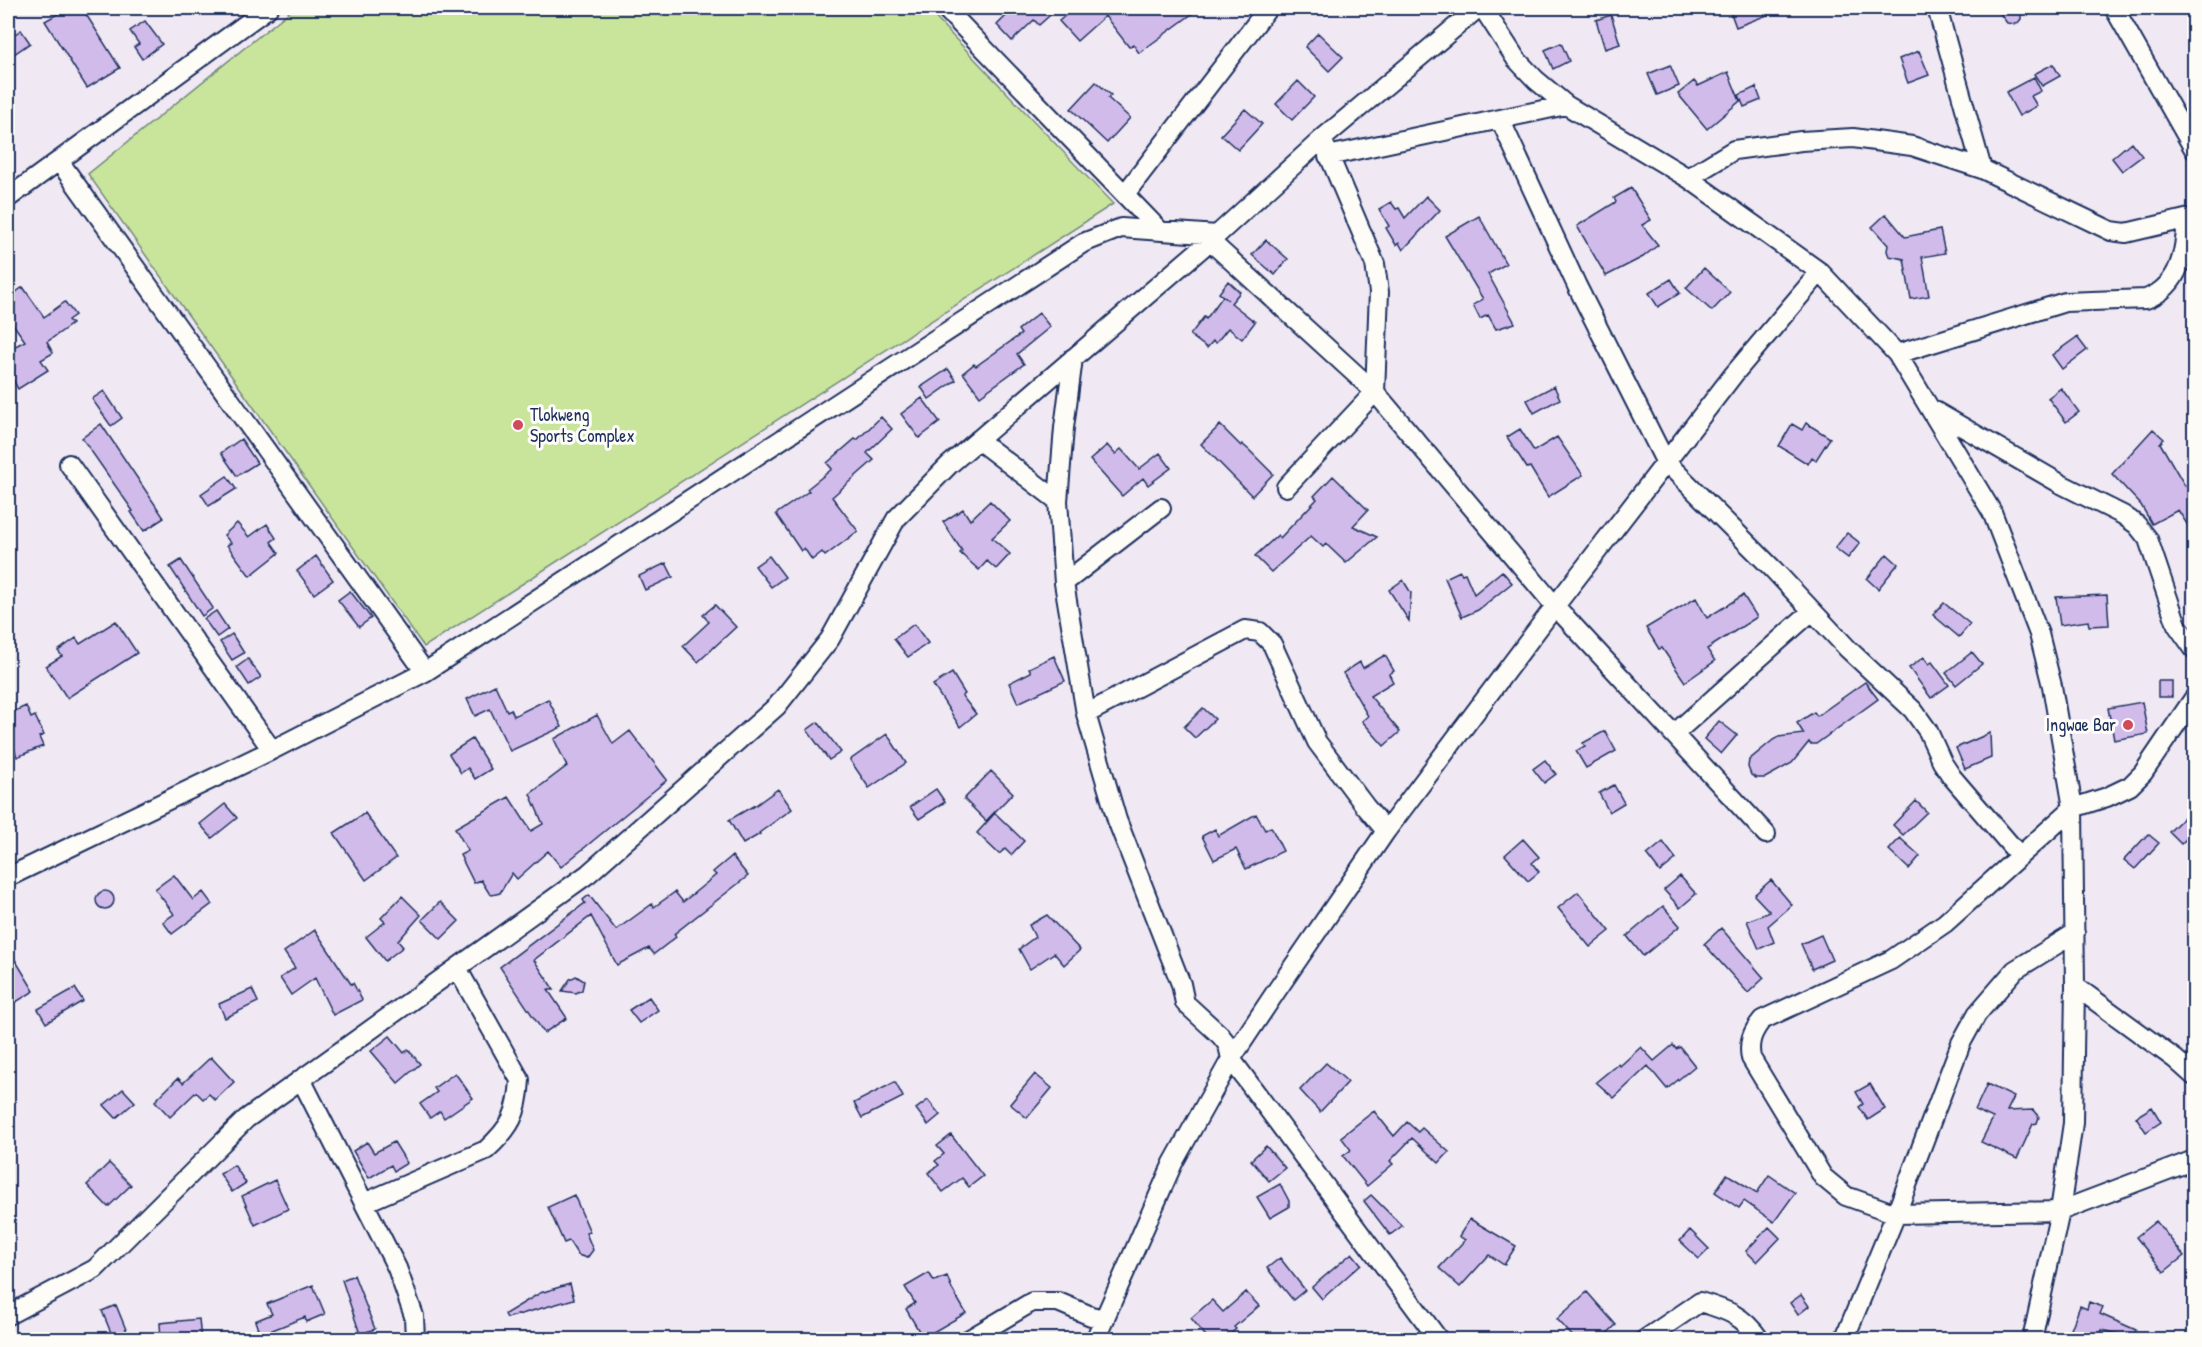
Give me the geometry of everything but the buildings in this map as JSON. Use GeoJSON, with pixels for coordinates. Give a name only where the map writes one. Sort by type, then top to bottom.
{"type":"FeatureCollection","features":[{"type":"Feature","properties":{"kind":"street"},"geometry":{"type":"LineString","coordinates":[[8,198],[268,8]]}},
{"type":"Feature","properties":{"kind":"street"},"geometry":{"type":"LineString","coordinates":[[945,8],[1160,231]]}},
{"type":"Feature","properties":{"kind":"street"},"geometry":{"type":"LineString","coordinates":[[1125,194],[1268,8]]}},
{"type":"Feature","properties":{"kind":"street"},"geometry":{"type":"LineString","coordinates":[[8,1316],[94,1269],[235,1128],[588,874],[777,706],[830,639],[896,519],[949,465],[1214,238],[1325,148],[1478,8]]}},
{"type":"Feature","properties":{"kind":"street"},"geometry":{"type":"LineString","coordinates":[[1483,8],[1516,59],[1536,80],[1566,105],[1688,178],[1820,272],[1897,354],[1992,512],[2039,634],[2052,686],[2073,808],[2075,933],[2073,1123],[2060,1211],[2032,1340]]}},
{"type":"Feature","properties":{"kind":"street"},"geometry":{"type":"LineString","coordinates":[[1936,8],[1982,169]]}},
{"type":"Feature","properties":{"kind":"street"},"geometry":{"type":"LineString","coordinates":[[2114,8],[2194,149]]}},
{"type":"Feature","properties":{"kind":"street"},"geometry":{"type":"LineString","coordinates":[[1325,148],[1566,105]]}},
{"type":"Feature","properties":{"kind":"street"},"geometry":{"type":"LineString","coordinates":[[1500,118],[1577,286],[1665,461],[1848,649],[1913,710],[1928,731],[1942,762],[1952,777],[2019,855]]}},
{"type":"Feature","properties":{"kind":"street"},"geometry":{"type":"LineString","coordinates":[[1688,178],[1734,150],[1801,141],[1853,138],[1912,146],[1982,169],[2111,231],[2126,233],[2191,218],[2179,268],[2163,290],[2146,299],[2065,302],[1897,354]]}},
{"type":"Feature","properties":{"kind":"street"},"geometry":{"type":"LineString","coordinates":[[1286,487],[1375,392],[1379,292],[1375,264],[1325,148]]}},
{"type":"Feature","properties":{"kind":"street"},"geometry":{"type":"LineString","coordinates":[[59,161],[425,672]]}},
{"type":"Feature","properties":{"kind":"street"},"geometry":{"type":"LineString","coordinates":[[8,877],[272,750],[425,672],[1083,243],[1121,228],[1214,238],[1375,392],[1555,606],[1766,834]]}},
{"type":"Feature","properties":{"kind":"street"},"geometry":{"type":"LineString","coordinates":[[1095,1340],[1098,1317],[1173,1163],[1231,1059],[1386,831],[1665,461],[1734,374],[1820,272]]}},
{"type":"Feature","properties":{"kind":"street"},"geometry":{"type":"LineString","coordinates":[[1073,358],[1058,501],[1064,584],[1086,714],[1117,819],[1181,984],[1185,1004],[1228,1045],[1231,1059],[1440,1340]]}},
{"type":"Feature","properties":{"kind":"street"},"geometry":{"type":"LineString","coordinates":[[1931,409],[2061,484],[2123,515],[2137,525],[2148,539],[2177,625],[2194,649]]}},
{"type":"Feature","properties":{"kind":"street"},"geometry":{"type":"LineString","coordinates":[[978,440],[1058,501]]}},
{"type":"Feature","properties":{"kind":"street"},"geometry":{"type":"LineString","coordinates":[[69,464],[272,750]]}},
{"type":"Feature","properties":{"kind":"street"},"geometry":{"type":"LineString","coordinates":[[1064,584],[1161,508]]}},
{"type":"Feature","properties":{"kind":"street"},"geometry":{"type":"LineString","coordinates":[[1674,734],[1812,611]]}},
{"type":"Feature","properties":{"kind":"street"},"geometry":{"type":"LineString","coordinates":[[1086,714],[1245,630],[1252,629],[1260,632],[1272,644],[1317,742],[1386,831]]}},
{"type":"Feature","properties":{"kind":"street"},"geometry":{"type":"LineString","coordinates":[[2194,698],[2143,773],[2130,786],[2108,797],[2073,808],[1945,923],[1891,960],[1762,1020],[1751,1037],[1749,1048],[1751,1058],[1824,1177],[1846,1196],[1896,1214],[2060,1211],[2194,1160]]}},
{"type":"Feature","properties":{"kind":"street"},"geometry":{"type":"LineString","coordinates":[[1844,1340],[1896,1214],[1960,1043],[1977,1014],[2015,970],[2075,933]]}},
{"type":"Feature","properties":{"kind":"street"},"geometry":{"type":"LineString","coordinates":[[364,1203],[486,1150],[514,1119],[519,1099],[520,1080],[457,968]]}},
{"type":"Feature","properties":{"kind":"street"},"geometry":{"type":"LineString","coordinates":[[2075,986],[2175,1059],[2194,1076]]}},
{"type":"Feature","properties":{"kind":"street"},"geometry":{"type":"LineString","coordinates":[[301,1079],[406,1290],[416,1327],[415,1340]]}},
{"type":"Feature","properties":{"kind":"street"},"geometry":{"type":"LineString","coordinates":[[968,1340],[1032,1302],[1058,1302],[1098,1317]]}},
{"type":"Feature","properties":{"kind":"street"},"geometry":{"type":"LineString","coordinates":[[1644,1340],[1700,1302],[1728,1310],[1743,1319],[1760,1340]]}},
{"type":"Feature","properties":{"kind":"green space","name":"Tlokweng Sports Complex"},"geometry":{"type":"Polygon","coordinates":[[[294,8],[926,8],[1113,204],[424,647],[88,174],[294,8]]]}},
{"type":"Feature","properties":{"kind":"place","name":"Tlokweng Sports Complex"},"geometry":{"type":"Point","coordinates":[518,425]}},
{"type":"Feature","properties":{"kind":"place","name":"Ingwae Bar"},"geometry":{"type":"Point","coordinates":[2128,725]}}]}
